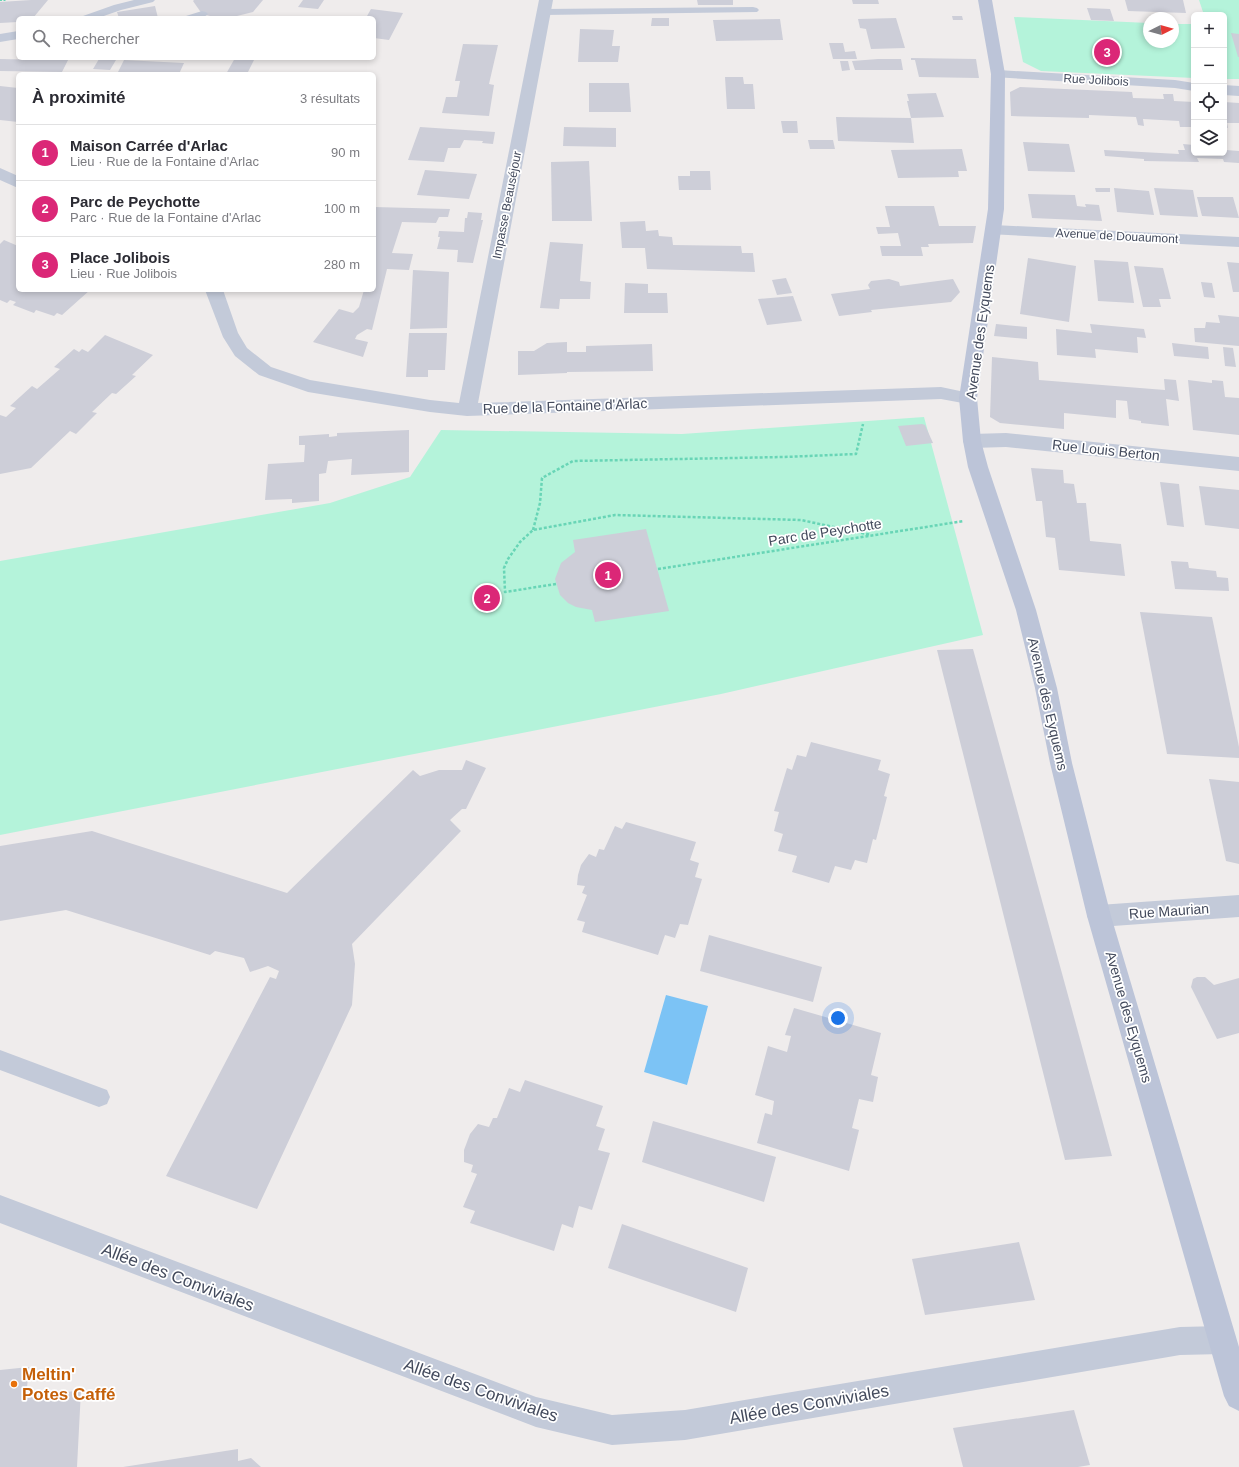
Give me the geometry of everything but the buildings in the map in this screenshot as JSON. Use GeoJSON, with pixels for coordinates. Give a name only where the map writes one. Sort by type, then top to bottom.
{"type":"FeatureCollection","features":[{"type":"Feature","properties":{"kind":"street","name":"Avenue des Eyquems"},"geometry":{"type":"LineString","coordinates":[[984,0],[998,74],[997,197],[994,230],[968,398],[972,440],[978,467],[1026,610],[1044,681],[1061,763],[1099,916],[1239,1396]]}},
{"type":"Feature","properties":{"kind":"street","name":"Impasse Beauséjour"},"geometry":{"type":"LineString","coordinates":[[467,410],[545,6]]}},
{"type":"Feature","properties":{"kind":"street","name":"Rue Jolibois"},"geometry":{"type":"LineString","coordinates":[[998,74],[1175,84],[1191,87]]}},
{"type":"Feature","properties":{"kind":"street"},"geometry":{"type":"LineString","coordinates":[[1227,90],[1239,91]]}},
{"type":"Feature","properties":{"kind":"street"},"geometry":{"type":"LineString","coordinates":[[0,172],[16,182]]}},
{"type":"Feature","properties":{"kind":"street","name":"Avenue de Douaumont"},"geometry":{"type":"LineString","coordinates":[[994,230],[1239,242]]}},
{"type":"Feature","properties":{"kind":"street","name":"Rue de la Fontaine d'Arlac"},"geometry":{"type":"LineString","coordinates":[[215,292],[229,333],[241,352],[265,371],[308,386],[430,406],[467,410],[941,393],[968,398]]}},
{"type":"Feature","properties":{"kind":"street","name":"Rue Louis Berton"},"geometry":{"type":"LineString","coordinates":[[972,440],[1006,440],[1239,464]]}},
{"type":"Feature","properties":{"kind":"street","name":"Rue Maurian"},"geometry":{"type":"LineString","coordinates":[[1099,916],[1239,906]]}},
{"type":"Feature","properties":{"kind":"street","name":"Allée des Conviviales"},"geometry":{"type":"LineString","coordinates":[[0,1209],[536,1412],[612,1430],[685,1425],[1180,1341],[1222,1340]]}},
{"type":"Feature","properties":{"kind":"lane"},"geometry":{"type":"LineString","coordinates":[[92,16],[118,6],[149,0]]}},
{"type":"Feature","properties":{"kind":"lane"},"geometry":{"type":"LineString","coordinates":[[545,6],[752,10]]}},
{"type":"Feature","properties":{"kind":"lane"},"geometry":{"type":"LineString","coordinates":[[0,38],[16,35]]}},
{"type":"Feature","properties":{"kind":"lane"},"geometry":{"type":"LineString","coordinates":[[0,1060],[99,1097]]}},
{"type":"Feature","properties":{"kind":"path"},"geometry":{"type":"LineString","coordinates":[[0,0],[6,0]]}},
{"type":"Feature","properties":{"kind":"path"},"geometry":{"type":"LineString","coordinates":[[533,530],[540,503],[542,478],[573,461],[784,457],[856,454],[863,421]]}},
{"type":"Feature","properties":{"kind":"path"},"geometry":{"type":"LineString","coordinates":[[556,584],[505,592],[504,568],[508,559],[520,542],[533,530],[615,515],[801,520],[871,535]]}},
{"type":"Feature","properties":{"kind":"path","name":"Parc de Peychotte"},"geometry":{"type":"LineString","coordinates":[[658,569],[953,522],[996,518]]}},
{"type":"Feature","properties":{"kind":"green space"},"geometry":{"type":"Polygon","coordinates":[[[1199,0],[1239,0],[1239,79],[1227,79],[1227,12],[1203,12],[1199,0]]]}},
{"type":"Feature","properties":{"kind":"green space"},"geometry":{"type":"Polygon","coordinates":[[[1014,17],[1143,23],[1143,48],[1179,48],[1179,24],[1191,24],[1191,78],[1041,71],[1023,62],[1014,17]]]}},
{"type":"Feature","properties":{"kind":"green space"},"geometry":{"type":"Polygon","coordinates":[[[924,417],[983,635],[721,694],[0,835],[0,561],[330,503],[410,477],[441,430],[682,434],[924,417]]]}},
{"type":"Feature","properties":{"kind":"water"},"geometry":{"type":"Polygon","coordinates":[[[666,995],[708,1006],[687,1085],[644,1072],[666,995]]]}},
{"type":"Feature","properties":{"kind":"place","name":"Place Jolibois"},"geometry":{"type":"Point","coordinates":[1107,52]}},
{"type":"Feature","properties":{"kind":"place","name":"Maison Carrée d'Arlac"},"geometry":{"type":"Point","coordinates":[608,575]}},
{"type":"Feature","properties":{"kind":"place","name":"Parc de Peychotte"},"geometry":{"type":"Point","coordinates":[487,598]}},
{"type":"Feature","properties":{"kind":"place","name":"Meltin' Potes Caffé"},"geometry":{"type":"Point","coordinates":[14,1384]}}]}
